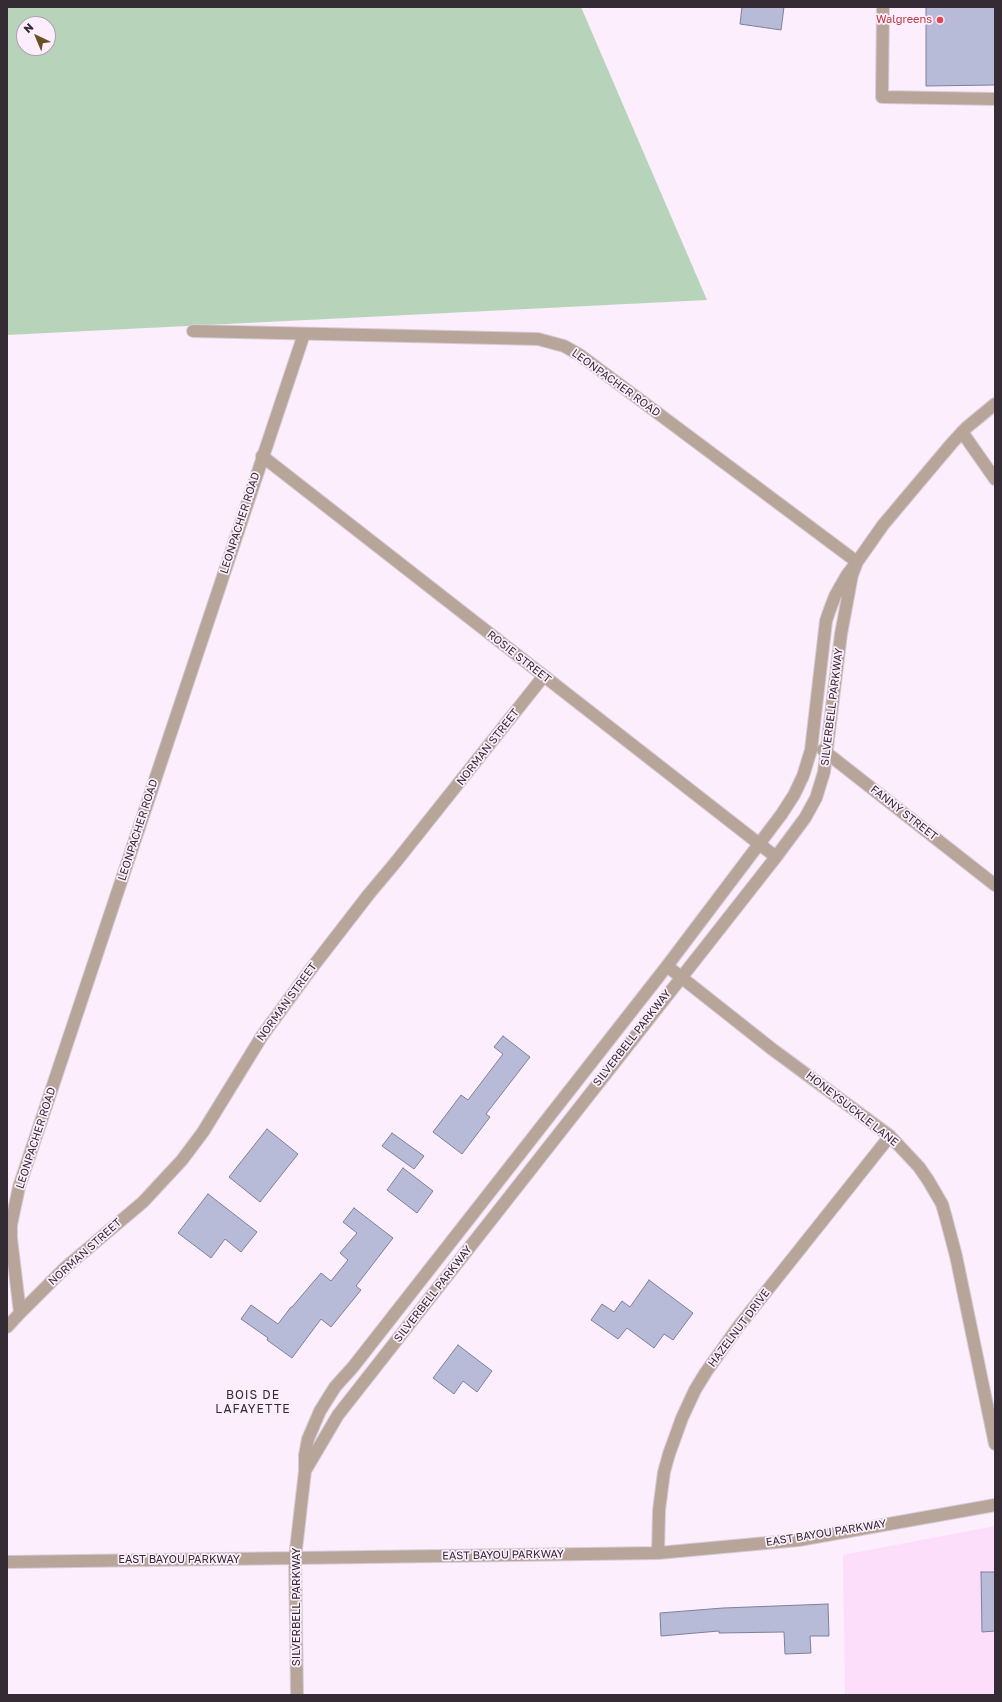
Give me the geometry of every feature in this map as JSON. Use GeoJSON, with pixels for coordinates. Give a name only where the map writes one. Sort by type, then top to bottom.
{"type":"FeatureCollection","features":[{"type":"Feature","properties":{"kind":"street"},"geometry":{"type":"LineString","coordinates":[[883,7],[882,97],[995,99]]}},
{"type":"Feature","properties":{"kind":"street","name":"LEONPACHER ROAD"},"geometry":{"type":"LineString","coordinates":[[192,331],[538,339],[564,346],[580,355],[857,562]]}},
{"type":"Feature","properties":{"kind":"street","name":"LEONPACHER ROAD"},"geometry":{"type":"LineString","coordinates":[[20,1313],[11,1238],[12,1217],[19,1187],[304,334]]}},
{"type":"Feature","properties":{"kind":"street","name":"SILVERBELL PARKWAY"},"geometry":{"type":"LineString","coordinates":[[297,1695],[295,1558],[305,1471],[305,1454],[308,1439],[320,1411],[335,1387],[353,1367],[782,816],[803,776],[812,742],[827,616],[835,596],[847,575],[883,525],[952,442],[995,404]]}},
{"type":"Feature","properties":{"kind":"street"},"geometry":{"type":"LineString","coordinates":[[962,432],[995,480]]}},
{"type":"Feature","properties":{"kind":"street","name":"ROSIE STREET"},"geometry":{"type":"LineString","coordinates":[[262,456],[543,677],[776,857]]}},
{"type":"Feature","properties":{"kind":"street","name":"SILVERBELL PARKWAY"},"geometry":{"type":"LineString","coordinates":[[305,1471],[338,1415],[805,818],[816,798],[828,754],[842,627],[852,575],[857,562]]}},
{"type":"Feature","properties":{"kind":"street","name":"NORMAN STREET"},"geometry":{"type":"LineString","coordinates":[[20,1313],[66,1267],[143,1202],[182,1160],[203,1132],[262,1036],[311,969],[369,894],[543,677]]}},
{"type":"Feature","properties":{"kind":"street","name":"FANNY STREET"},"geometry":{"type":"LineString","coordinates":[[812,742],[995,885]]}},
{"type":"Feature","properties":{"kind":"street","name":"HONEYSUCKLE LANE"},"geometry":{"type":"LineString","coordinates":[[666,966],[681,976],[766,1044],[890,1136],[919,1167],[942,1204],[956,1256],[995,1444]]}},
{"type":"Feature","properties":{"kind":"street","name":"HAZELNUT DRIVE"},"geometry":{"type":"LineString","coordinates":[[658,1552],[659,1510],[664,1472],[682,1418],[695,1390],[706,1372],[738,1328],[890,1136]]}},
{"type":"Feature","properties":{"kind":"street"},"geometry":{"type":"LineString","coordinates":[[7,1328],[20,1313]]}},
{"type":"Feature","properties":{"kind":"street","name":"EAST BAYOU PARKWAY"},"geometry":{"type":"LineString","coordinates":[[7,1562],[658,1552],[798,1540],[995,1505]]}},
{"type":"Feature","properties":{"kind":"shaded area"},"geometry":{"type":"Polygon","coordinates":[[[995,1526],[995,1695],[845,1695],[843,1555],[995,1526]]]}},
{"type":"Feature","properties":{"kind":"green space"},"geometry":{"type":"Polygon","coordinates":[[[7,7],[581,7],[707,300],[7,335],[7,7]]]}},
{"type":"Feature","properties":{"kind":"building"},"geometry":{"type":"Polygon","coordinates":[[[742,7],[784,7],[781,30],[740,24],[742,7]]]}},
{"type":"Feature","properties":{"kind":"building","name":"Walgreens"},"geometry":{"type":"Polygon","coordinates":[[[926,7],[995,7],[995,85],[926,86],[926,7]]]}},
{"type":"Feature","properties":{"kind":"building"},"geometry":{"type":"Polygon","coordinates":[[[503,1036],[530,1057],[486,1114],[490,1117],[462,1154],[433,1132],[461,1095],[468,1100],[503,1054],[494,1047],[503,1036]]]}},
{"type":"Feature","properties":{"kind":"building"},"geometry":{"type":"Polygon","coordinates":[[[267,1129],[298,1154],[260,1202],[229,1177],[267,1129]]]}},
{"type":"Feature","properties":{"kind":"building"},"geometry":{"type":"Polygon","coordinates":[[[392,1133],[424,1156],[414,1169],[382,1146],[392,1133]]]}},
{"type":"Feature","properties":{"kind":"building"},"geometry":{"type":"Polygon","coordinates":[[[403,1168],[433,1191],[417,1213],[387,1190],[403,1168]]]}},
{"type":"Feature","properties":{"kind":"building"},"geometry":{"type":"Polygon","coordinates":[[[208,1194],[257,1232],[241,1252],[225,1239],[211,1258],[178,1233],[208,1194]]]}},
{"type":"Feature","properties":{"kind":"building"},"geometry":{"type":"Polygon","coordinates":[[[354,1208],[393,1238],[356,1286],[361,1290],[331,1327],[321,1319],[292,1358],[267,1340],[268,1338],[241,1319],[251,1305],[278,1324],[321,1273],[331,1281],[348,1260],[340,1253],[357,1233],[343,1222],[354,1208]]]}},
{"type":"Feature","properties":{"kind":"building"},"geometry":{"type":"Polygon","coordinates":[[[649,1280],[693,1313],[673,1340],[664,1334],[654,1348],[627,1328],[618,1339],[591,1320],[602,1304],[614,1312],[622,1301],[630,1307],[649,1280]]]}},
{"type":"Feature","properties":{"kind":"building"},"geometry":{"type":"Polygon","coordinates":[[[458,1345],[492,1371],[477,1392],[463,1381],[454,1394],[433,1378],[458,1345]]]}},
{"type":"Feature","properties":{"kind":"building"},"geometry":{"type":"Polygon","coordinates":[[[981,1572],[995,1572],[995,1631],[982,1632],[981,1572]]]}},
{"type":"Feature","properties":{"kind":"building"},"geometry":{"type":"Polygon","coordinates":[[[828,1604],[829,1636],[810,1636],[811,1653],[785,1654],[784,1632],[719,1633],[719,1631],[661,1636],[660,1613],[723,1608],[828,1604]]]}},
{"type":"Feature","properties":{"kind":"place","name":"Walgreens"},"geometry":{"type":"Point","coordinates":[940,20]}},
{"type":"Feature","properties":{"kind":"district","name":"BOIS DE LAFAYETTE"},"geometry":{"type":"Point","coordinates":[253,1402]}}]}
